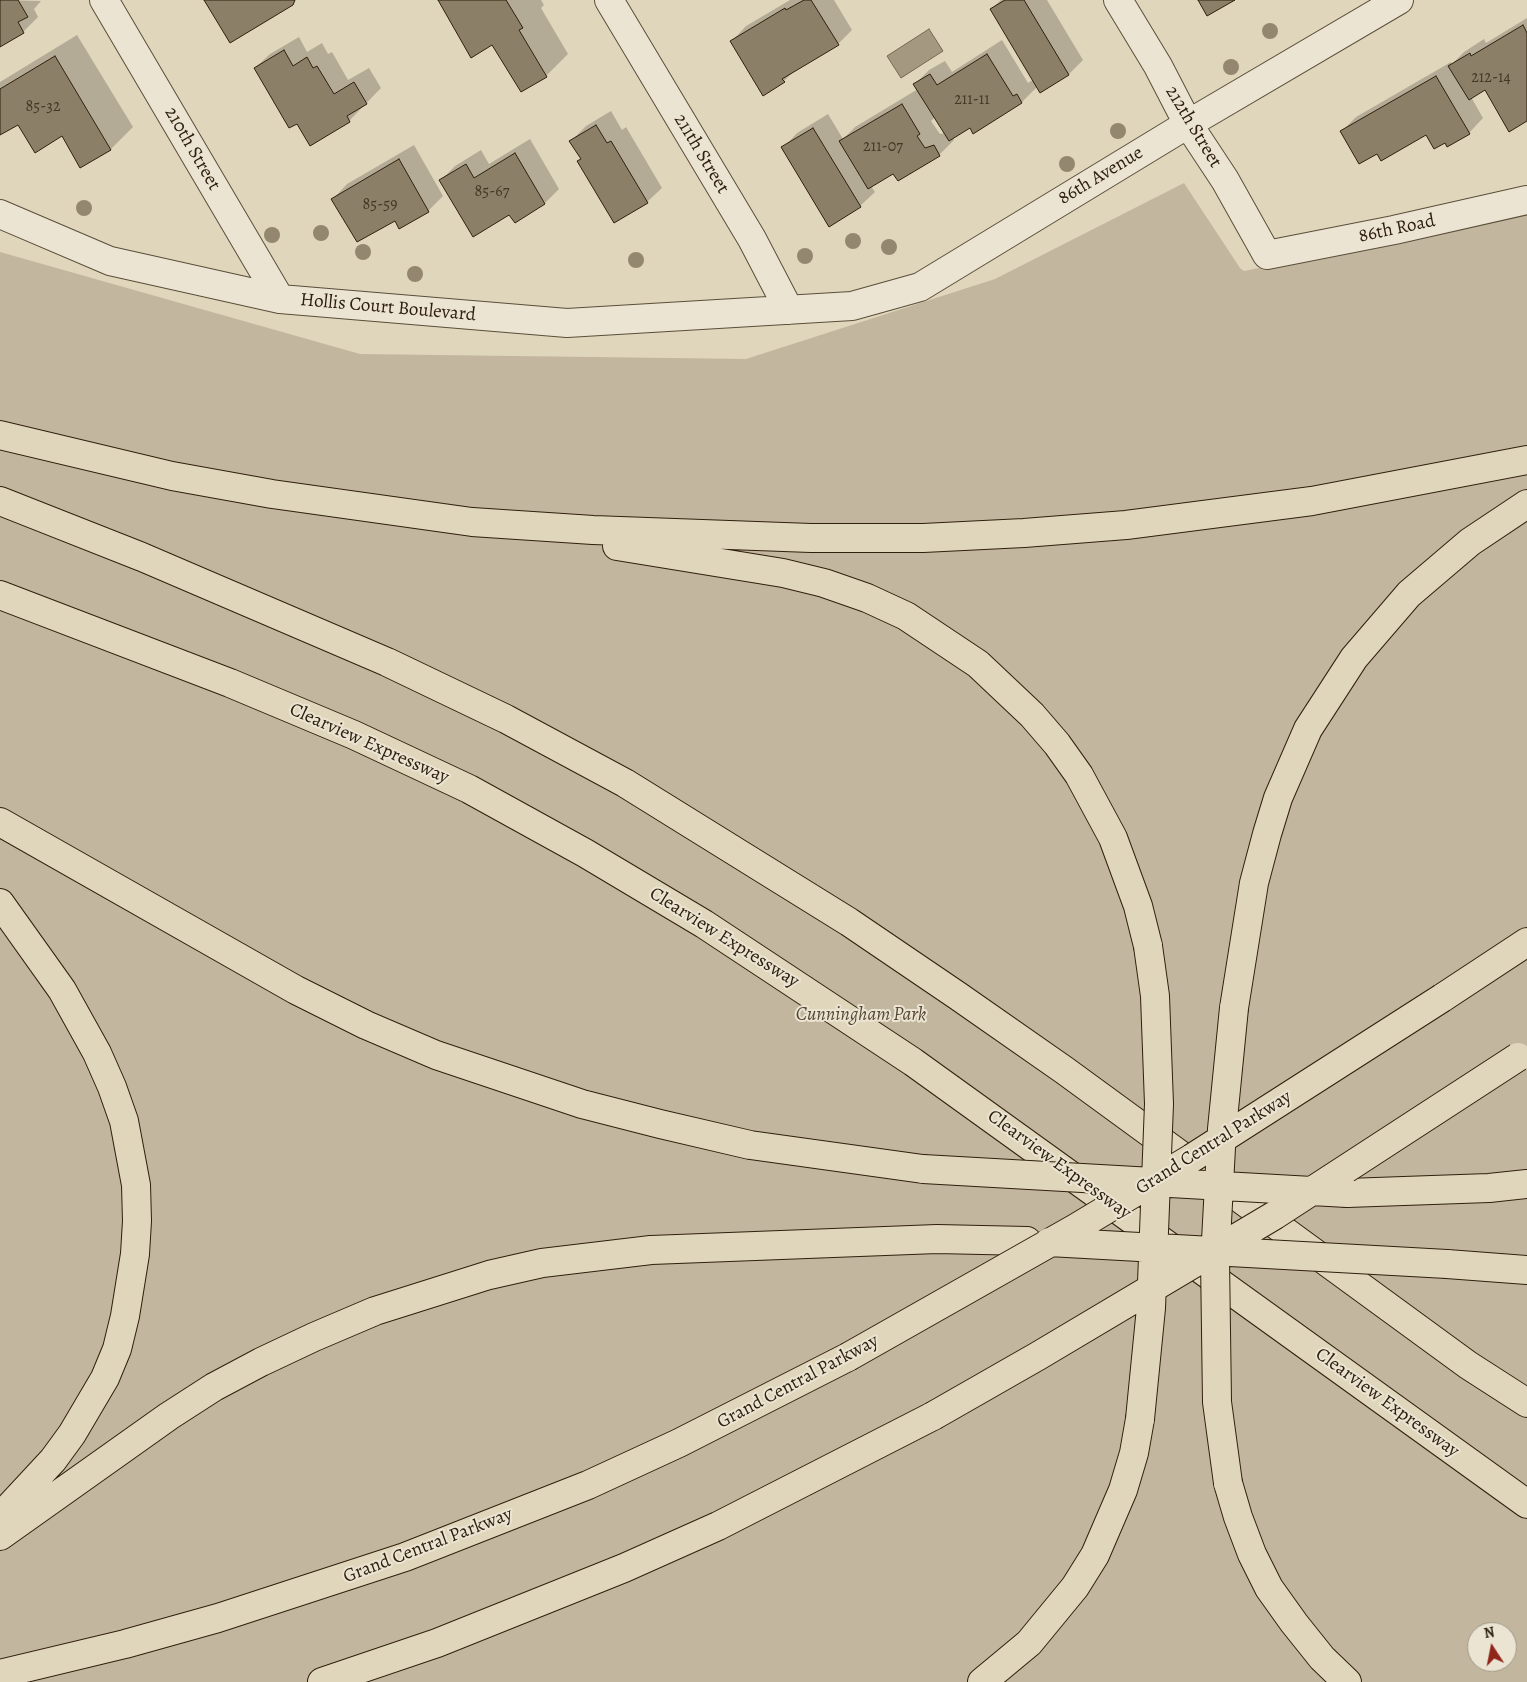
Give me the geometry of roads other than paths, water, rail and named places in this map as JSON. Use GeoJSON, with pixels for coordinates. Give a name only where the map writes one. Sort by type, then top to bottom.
{"type":"FeatureCollection","features":[{"type":"Feature","properties":{"kind":"highway"},"geometry":{"type":"LineString","coordinates":[[0,435],[172,476],[272,494],[472,522],[783,573],[824,583],[867,598],[906,616],[947,642],[978,664],[1032,715],[1057,744],[1079,775],[1113,838],[1138,906],[1148,946],[1155,996],[1159,1104],[1152,1298],[1140,1419],[1134,1452],[1123,1490],[1096,1555],[1075,1587],[1029,1643],[982,1682]]}},
{"type":"Feature","properties":{"kind":"highway"},"geometry":{"type":"LineString","coordinates":[[472,522],[593,530],[810,538],[923,538],[1024,533],[1166,520],[1312,501],[1527,460]]}},
{"type":"Feature","properties":{"kind":"highway"},"geometry":{"type":"LineString","coordinates":[[0,501],[142,557],[387,662],[506,719],[625,783],[825,906],[958,996],[1064,1070],[1468,1365],[1527,1403]]}},
{"type":"Feature","properties":{"kind":"highway"},"geometry":{"type":"LineString","coordinates":[[1347,1682],[1322,1658],[1294,1624],[1269,1588],[1252,1554],[1228,1483],[1217,1402],[1215,1259],[1222,1129],[1234,1008],[1252,892],[1267,834],[1278,798],[1308,729],[1354,658],[1409,594],[1470,542],[1527,504]]}},
{"type":"Feature","properties":{"kind":"highway","name":"Clearview Expressway"},"geometry":{"type":"LineString","coordinates":[[0,595],[221,679],[354,735],[469,789],[585,853],[738,946],[913,1062],[1527,1504]]}},
{"type":"Feature","properties":{"kind":"highway"},"geometry":{"type":"LineString","coordinates":[[0,822],[296,990],[366,1025],[436,1055],[582,1104],[660,1124],[750,1145],[923,1169],[1347,1193],[1489,1188],[1527,1184]]}},
{"type":"Feature","properties":{"kind":"highway"},"geometry":{"type":"LineString","coordinates":[[0,903],[62,990],[97,1053],[112,1087],[124,1121],[130,1152],[136,1185],[137,1221],[135,1254],[127,1308],[117,1349],[105,1378],[90,1407],[58,1454],[0,1516]]}},
{"type":"Feature","properties":{"kind":"highway","name":"Grand Central Parkway"},"geometry":{"type":"LineString","coordinates":[[0,1674],[125,1644],[218,1618],[405,1557],[588,1485],[663,1451],[848,1357],[1074,1229],[1192,1158],[1527,942]]}},
{"type":"Feature","properties":{"kind":"highway"},"geometry":{"type":"LineString","coordinates":[[322,1682],[445,1640],[624,1568],[718,1526],[933,1416],[1275,1216],[1523,1054]]}},
{"type":"Feature","properties":{"kind":"highway"},"geometry":{"type":"LineString","coordinates":[[0,1536],[170,1416],[222,1383],[278,1354],[384,1308],[472,1280],[542,1263],[651,1250],[937,1239],[1028,1241],[1527,1270]]}},
{"type":"Feature","properties":{"kind":"street","name":"210th Street"},"geometry":{"type":"LineString","coordinates":[[104,0],[280,299]]}},
{"type":"Feature","properties":{"kind":"street","name":"211th Street"},"geometry":{"type":"LineString","coordinates":[[609,0],[752,239],[789,310]]}},
{"type":"Feature","properties":{"kind":"street","name":"212th Street"},"geometry":{"type":"LineString","coordinates":[[1118,0],[1158,66],[1188,124],[1225,180],[1267,256]]}},
{"type":"Feature","properties":{"kind":"street","name":"86th Avenue"},"geometry":{"type":"LineString","coordinates":[[789,310],[852,306],[920,287],[1188,124],[1399,0]]}},
{"type":"Feature","properties":{"kind":"street","name":"86th Road"},"geometry":{"type":"LineString","coordinates":[[1267,256],[1527,200]]}},
{"type":"Feature","properties":{"kind":"street","name":"Hollis Court Boulevard"},"geometry":{"type":"LineString","coordinates":[[0,214],[110,261],[280,299],[567,324],[789,310]]}},
{"type":"Feature","properties":{"kind":"park label","name":"Cunningham Park"},"geometry":{"type":"Point","coordinates":[861,1015]}}]}
